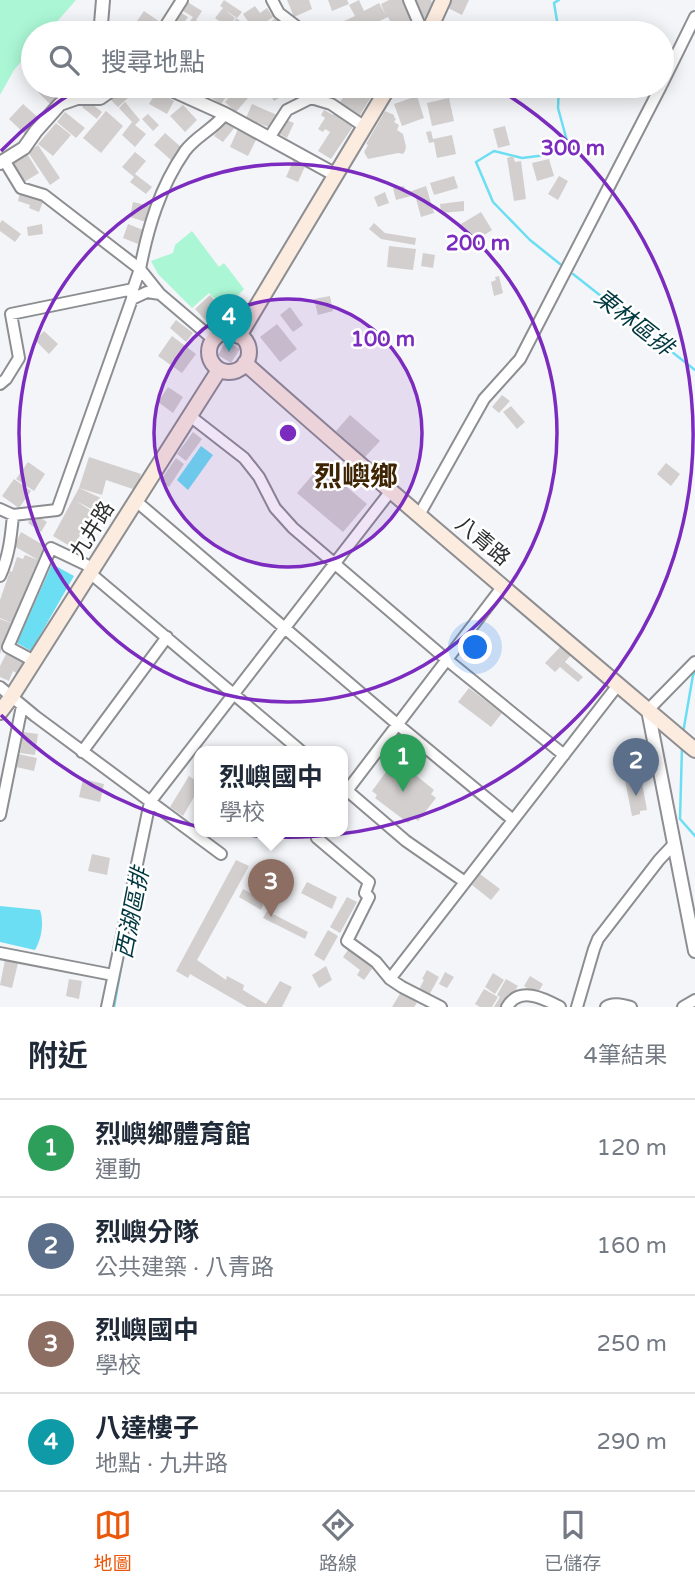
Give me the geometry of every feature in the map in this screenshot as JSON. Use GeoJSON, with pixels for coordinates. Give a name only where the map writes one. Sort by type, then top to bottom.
{"type":"FeatureCollection","features":[{"type":"Feature","properties":{"kind":"main road"},"geometry":{"type":"LineString","coordinates":[[432,21],[443,0]]}},
{"type":"Feature","properties":{"kind":"main road"},"geometry":{"type":"LineString","coordinates":[[239,335],[380,98]]}},
{"type":"Feature","properties":{"kind":"main road"},"geometry":{"type":"LineString","coordinates":[[223,333],[239,335],[248,351],[245,363],[241,368],[230,372],[219,370],[209,356],[214,340],[223,333]]}},
{"type":"Feature","properties":{"kind":"main road","name":"八青路"},"geometry":{"type":"LineString","coordinates":[[245,363],[390,492],[695,750]]}},
{"type":"Feature","properties":{"kind":"main road","name":"九井路"},"geometry":{"type":"LineString","coordinates":[[0,712],[219,370]]}},
{"type":"Feature","properties":{"kind":"street"},"geometry":{"type":"LineString","coordinates":[[101,21],[103,0]]}},
{"type":"Feature","properties":{"kind":"street"},"geometry":{"type":"LineString","coordinates":[[169,21],[182,0]]}},
{"type":"Feature","properties":{"kind":"street"},"geometry":{"type":"LineString","coordinates":[[272,0],[279,13],[289,21]]}},
{"type":"Feature","properties":{"kind":"street"},"geometry":{"type":"LineString","coordinates":[[409,0],[420,21]]}},
{"type":"Feature","properties":{"kind":"street"},"geometry":{"type":"LineString","coordinates":[[674,59],[695,17]]}},
{"type":"Feature","properties":{"kind":"street"},"geometry":{"type":"LineString","coordinates":[[100,98],[78,98],[60,104],[24,148],[2,161],[21,188],[44,195],[140,269],[160,294],[214,340]]}},
{"type":"Feature","properties":{"kind":"street"},"geometry":{"type":"LineString","coordinates":[[190,98],[225,114],[336,175]]}},
{"type":"Feature","properties":{"kind":"street"},"geometry":{"type":"LineString","coordinates":[[269,138],[287,110],[312,98],[331,104],[365,127]]}},
{"type":"Feature","properties":{"kind":"street"},"geometry":{"type":"LineString","coordinates":[[418,516],[484,399],[520,359],[654,98]]}},
{"type":"Feature","properties":{"kind":"street"},"geometry":{"type":"LineString","coordinates":[[0,509],[13,515],[57,510],[132,294],[159,197],[186,150],[197,138],[219,123],[225,114]]}},
{"type":"Feature","properties":{"kind":"street"},"geometry":{"type":"LineString","coordinates":[[0,384],[19,358],[11,314],[132,294],[160,294]]}},
{"type":"Feature","properties":{"kind":"street"},"geometry":{"type":"LineString","coordinates":[[190,416],[244,458],[259,477],[275,508],[334,564],[564,755]]}},
{"type":"Feature","properties":{"kind":"street"},"geometry":{"type":"LineString","coordinates":[[107,1007],[150,802],[390,492]]}},
{"type":"Feature","properties":{"kind":"street"},"geometry":{"type":"LineString","coordinates":[[136,501],[513,820]]}},
{"type":"Feature","properties":{"kind":"street"},"geometry":{"type":"LineString","coordinates":[[0,576],[9,550],[13,515]]}},
{"type":"Feature","properties":{"kind":"street"},"geometry":{"type":"LineString","coordinates":[[34,661],[8,647],[51,548],[92,571],[295,746]]}},
{"type":"Feature","properties":{"kind":"street"},"geometry":{"type":"LineString","coordinates":[[348,786],[503,586]]}},
{"type":"Feature","properties":{"kind":"street"},"geometry":{"type":"LineString","coordinates":[[82,752],[167,637]]}},
{"type":"Feature","properties":{"kind":"street"},"geometry":{"type":"LineString","coordinates":[[695,662],[648,710],[695,951]]}},
{"type":"Feature","properties":{"kind":"street"},"geometry":{"type":"LineString","coordinates":[[390,979],[618,685]]}},
{"type":"Feature","properties":{"kind":"street"},"geometry":{"type":"LineString","coordinates":[[11,696],[194,835]]}},
{"type":"Feature","properties":{"kind":"street"},"geometry":{"type":"LineString","coordinates":[[0,815],[11,696]]}},
{"type":"Feature","properties":{"kind":"street"},"geometry":{"type":"LineString","coordinates":[[348,794],[406,841],[465,882]]}},
{"type":"Feature","properties":{"kind":"street"},"geometry":{"type":"LineString","coordinates":[[197,837],[221,855]]}},
{"type":"Feature","properties":{"kind":"street"},"geometry":{"type":"LineString","coordinates":[[318,837],[369,882],[365,893],[369,897],[347,941],[376,962],[390,979],[402,988],[441,1007]]}},
{"type":"Feature","properties":{"kind":"street"},"geometry":{"type":"LineString","coordinates":[[577,1007],[598,939],[674,844]]}},
{"type":"Feature","properties":{"kind":"street"},"geometry":{"type":"LineString","coordinates":[[0,953],[113,975]]}},
{"type":"Feature","properties":{"kind":"street"},"geometry":{"type":"LineString","coordinates":[[507,1007],[521,995],[539,996],[560,1007]]}},
{"type":"Feature","properties":{"kind":"street"},"geometry":{"type":"LineString","coordinates":[[682,1007],[695,1000]]}},
{"type":"Feature","properties":{"kind":"street"},"geometry":{"type":"LineString","coordinates":[[606,1007],[631,1007]]}},
{"type":"Feature","properties":{"kind":"green space"},"geometry":{"type":"Polygon","coordinates":[[[0,0],[76,0],[58,21],[21,21],[21,62],[0,95],[0,0]]]}},
{"type":"Feature","properties":{"kind":"green space"},"geometry":{"type":"Polygon","coordinates":[[[192,231],[219,267],[224,263],[244,289],[225,309],[209,293],[192,308],[158,274],[151,261],[173,253],[175,245],[192,231]]]}},
{"type":"Feature","properties":{"kind":"water"},"geometry":{"type":"Polygon","coordinates":[[[201,446],[213,455],[188,490],[177,480],[201,446]]]}},
{"type":"Feature","properties":{"kind":"water"},"geometry":{"type":"Polygon","coordinates":[[[52,564],[74,576],[31,651],[17,643],[52,564]]]}},
{"type":"Feature","properties":{"kind":"water"},"geometry":{"type":"Polygon","coordinates":[[[0,906],[40,910],[42,930],[35,950],[0,942],[0,906]]]}},
{"type":"Feature","properties":{"kind":"building"},"geometry":{"type":"Polygon","coordinates":[[[224,0],[242,12],[237,18],[225,10],[235,18],[233,21],[219,21],[215,18],[223,8],[220,6],[224,0]]]}},
{"type":"Feature","properties":{"kind":"building"},"geometry":{"type":"Polygon","coordinates":[[[287,0],[309,0],[312,9],[294,17],[287,0]]]}},
{"type":"Feature","properties":{"kind":"building"},"geometry":{"type":"Polygon","coordinates":[[[328,0],[347,0],[349,4],[332,11],[328,0]]]}},
{"type":"Feature","properties":{"kind":"building"},"geometry":{"type":"Polygon","coordinates":[[[359,0],[364,11],[379,3],[385,14],[381,4],[389,0],[404,0],[413,21],[390,21],[388,17],[380,21],[344,21],[355,16],[349,5],[359,0]]]}},
{"type":"Feature","properties":{"kind":"building"},"geometry":{"type":"Polygon","coordinates":[[[416,0],[431,0],[425,21],[421,21],[415,9],[419,9],[416,0]]]}},
{"type":"Feature","properties":{"kind":"building"},"geometry":{"type":"Polygon","coordinates":[[[447,0],[469,0],[462,15],[444,6],[447,0]]]}},
{"type":"Feature","properties":{"kind":"building"},"geometry":{"type":"Polygon","coordinates":[[[186,1],[202,11],[197,21],[190,21],[193,17],[180,9],[186,1]]]}},
{"type":"Feature","properties":{"kind":"building"},"geometry":{"type":"Polygon","coordinates":[[[255,6],[260,13],[267,8],[273,17],[267,21],[248,21],[243,14],[255,6]]]}},
{"type":"Feature","properties":{"kind":"building"},"geometry":{"type":"Polygon","coordinates":[[[144,11],[159,21],[137,21],[144,11]]]}},
{"type":"Feature","properties":{"kind":"building"},"geometry":{"type":"Polygon","coordinates":[[[178,11],[188,17],[185,21],[172,21],[178,11]]]}},
{"type":"Feature","properties":{"kind":"building"},"geometry":{"type":"Polygon","coordinates":[[[280,15],[284,21],[271,21],[280,15]]]}},
{"type":"Feature","properties":{"kind":"building"},"geometry":{"type":"Polygon","coordinates":[[[44,98],[56,98],[50,104],[44,98]]]}},
{"type":"Feature","properties":{"kind":"building"},"geometry":{"type":"Polygon","coordinates":[[[111,98],[128,98],[118,107],[111,98]]]}},
{"type":"Feature","properties":{"kind":"building"},"geometry":{"type":"Polygon","coordinates":[[[153,98],[169,98],[174,101],[167,114],[149,104],[153,98]]]}},
{"type":"Feature","properties":{"kind":"building"},"geometry":{"type":"Polygon","coordinates":[[[212,98],[225,98],[221,104],[212,98]]]}},
{"type":"Feature","properties":{"kind":"building"},"geometry":{"type":"Polygon","coordinates":[[[228,98],[248,98],[236,112],[225,102],[228,98]]]}},
{"type":"Feature","properties":{"kind":"building"},"geometry":{"type":"Polygon","coordinates":[[[343,98],[370,98],[358,118],[338,105],[343,98]]]}},
{"type":"Feature","properties":{"kind":"building"},"geometry":{"type":"Polygon","coordinates":[[[418,98],[424,118],[402,126],[394,104],[418,98]]]}},
{"type":"Feature","properties":{"kind":"building"},"geometry":{"type":"Polygon","coordinates":[[[449,98],[454,121],[432,126],[427,103],[449,98]]]}},
{"type":"Feature","properties":{"kind":"building"},"geometry":{"type":"Polygon","coordinates":[[[87,100],[102,112],[97,119],[82,107],[87,100]]]}},
{"type":"Feature","properties":{"kind":"building"},"geometry":{"type":"Polygon","coordinates":[[[125,102],[140,120],[135,125],[146,134],[135,147],[122,135],[132,122],[119,108],[125,102]]]}},
{"type":"Feature","properties":{"kind":"building"},"geometry":{"type":"Polygon","coordinates":[[[23,104],[41,120],[27,136],[9,119],[23,104]]]}},
{"type":"Feature","properties":{"kind":"building"},"geometry":{"type":"Polygon","coordinates":[[[252,104],[277,115],[271,128],[246,118],[252,104]]]}},
{"type":"Feature","properties":{"kind":"building"},"geometry":{"type":"Polygon","coordinates":[[[183,105],[197,120],[185,132],[170,116],[183,105]]]}},
{"type":"Feature","properties":{"kind":"building"},"geometry":{"type":"Polygon","coordinates":[[[324,110],[333,115],[335,111],[354,125],[331,159],[318,151],[330,132],[318,129],[325,118],[321,115],[324,110]]]}},
{"type":"Feature","properties":{"kind":"building"},"geometry":{"type":"Polygon","coordinates":[[[106,111],[123,126],[101,153],[83,138],[106,111]]]}},
{"type":"Feature","properties":{"kind":"building"},"geometry":{"type":"Polygon","coordinates":[[[385,111],[394,115],[394,122],[399,125],[397,130],[403,134],[405,151],[403,154],[368,159],[364,152],[368,145],[366,144],[385,111]]]}},
{"type":"Feature","properties":{"kind":"building"},"geometry":{"type":"Polygon","coordinates":[[[65,112],[85,128],[76,138],[57,122],[65,112]]]}},
{"type":"Feature","properties":{"kind":"building"},"geometry":{"type":"Polygon","coordinates":[[[148,114],[159,125],[153,131],[142,119],[148,114]]]}},
{"type":"Feature","properties":{"kind":"building"},"geometry":{"type":"Polygon","coordinates":[[[284,119],[294,123],[287,138],[277,133],[284,119]]]}},
{"type":"Feature","properties":{"kind":"building"},"geometry":{"type":"Polygon","coordinates":[[[226,120],[235,127],[223,142],[214,136],[226,120]]]}},
{"type":"Feature","properties":{"kind":"building"},"geometry":{"type":"Polygon","coordinates":[[[56,123],[71,135],[53,156],[38,144],[56,123]]]}},
{"type":"Feature","properties":{"kind":"building"},"geometry":{"type":"Polygon","coordinates":[[[505,126],[510,145],[498,148],[493,129],[505,126]]]}},
{"type":"Feature","properties":{"kind":"building"},"geometry":{"type":"Polygon","coordinates":[[[238,129],[257,138],[248,156],[230,147],[238,129]]]}},
{"type":"Feature","properties":{"kind":"building"},"geometry":{"type":"Polygon","coordinates":[[[431,131],[433,139],[452,135],[456,154],[437,158],[434,142],[429,143],[426,132],[431,131]]]}},
{"type":"Feature","properties":{"kind":"building"},"geometry":{"type":"Polygon","coordinates":[[[165,133],[181,147],[171,160],[154,145],[165,133]]]}},
{"type":"Feature","properties":{"kind":"building"},"geometry":{"type":"Polygon","coordinates":[[[38,145],[60,178],[50,185],[28,152],[38,145]]]}},
{"type":"Feature","properties":{"kind":"building"},"geometry":{"type":"Polygon","coordinates":[[[26,152],[39,173],[24,182],[11,161],[26,152]]]}},
{"type":"Feature","properties":{"kind":"building"},"geometry":{"type":"Polygon","coordinates":[[[135,152],[146,161],[135,174],[152,187],[146,194],[130,182],[134,177],[122,167],[135,152]]]}},
{"type":"Feature","properties":{"kind":"building"},"geometry":{"type":"Polygon","coordinates":[[[513,156],[515,162],[521,161],[526,199],[514,201],[507,158],[513,156]]]}},
{"type":"Feature","properties":{"kind":"building"},"geometry":{"type":"Polygon","coordinates":[[[294,159],[306,164],[298,182],[286,177],[294,159]]]}},
{"type":"Feature","properties":{"kind":"building"},"geometry":{"type":"Polygon","coordinates":[[[549,159],[554,176],[537,181],[532,163],[549,159]]]}},
{"type":"Feature","properties":{"kind":"building"},"geometry":{"type":"Polygon","coordinates":[[[454,176],[458,188],[434,195],[430,183],[454,176]]]}},
{"type":"Feature","properties":{"kind":"building"},"geometry":{"type":"Polygon","coordinates":[[[559,176],[568,181],[558,200],[548,194],[559,176]]]}},
{"type":"Feature","properties":{"kind":"building"},"geometry":{"type":"Polygon","coordinates":[[[404,186],[406,193],[426,186],[434,213],[421,217],[415,195],[396,200],[393,188],[404,186]]]}},
{"type":"Feature","properties":{"kind":"building"},"geometry":{"type":"Polygon","coordinates":[[[20,192],[43,202],[39,212],[18,201],[20,192]]]}},
{"type":"Feature","properties":{"kind":"building"},"geometry":{"type":"Polygon","coordinates":[[[385,192],[389,203],[378,207],[374,197],[385,192]]]}},
{"type":"Feature","properties":{"kind":"building"},"geometry":{"type":"Polygon","coordinates":[[[464,201],[464,211],[441,213],[440,204],[464,201]]]}},
{"type":"Feature","properties":{"kind":"building"},"geometry":{"type":"Polygon","coordinates":[[[133,202],[150,206],[146,222],[130,217],[133,202]]]}},
{"type":"Feature","properties":{"kind":"building"},"geometry":{"type":"Polygon","coordinates":[[[481,212],[492,230],[472,243],[461,224],[481,212]]]}},
{"type":"Feature","properties":{"kind":"building"},"geometry":{"type":"Polygon","coordinates":[[[2,220],[21,234],[15,242],[0,231],[2,220]]]}},
{"type":"Feature","properties":{"kind":"building"},"geometry":{"type":"Polygon","coordinates":[[[374,223],[385,233],[416,238],[415,245],[381,239],[369,229],[374,223]]]}},
{"type":"Feature","properties":{"kind":"building"},"geometry":{"type":"Polygon","coordinates":[[[42,224],[43,234],[28,236],[27,227],[42,224]]]}},
{"type":"Feature","properties":{"kind":"building"},"geometry":{"type":"Polygon","coordinates":[[[128,224],[143,230],[138,244],[123,238],[128,224]]]}},
{"type":"Feature","properties":{"kind":"building"},"geometry":{"type":"Polygon","coordinates":[[[389,246],[416,249],[413,270],[387,267],[389,246]]]}},
{"type":"Feature","properties":{"kind":"building"},"geometry":{"type":"Polygon","coordinates":[[[423,253],[435,255],[433,268],[421,266],[423,253]]]}},
{"type":"Feature","properties":{"kind":"building"},"geometry":{"type":"Polygon","coordinates":[[[499,276],[503,293],[494,296],[491,282],[499,276]]]}},
{"type":"Feature","properties":{"kind":"building"},"geometry":{"type":"Polygon","coordinates":[[[210,295],[225,312],[210,325],[195,309],[210,295]]]}},
{"type":"Feature","properties":{"kind":"building"},"geometry":{"type":"Polygon","coordinates":[[[330,296],[333,311],[318,315],[314,299],[330,296]]]}},
{"type":"Feature","properties":{"kind":"building"},"geometry":{"type":"Polygon","coordinates":[[[290,307],[303,325],[293,332],[280,315],[290,307]]]}},
{"type":"Feature","properties":{"kind":"building"},"geometry":{"type":"Polygon","coordinates":[[[176,320],[193,333],[186,342],[170,328],[176,320]]]}},
{"type":"Feature","properties":{"kind":"building"},"geometry":{"type":"Polygon","coordinates":[[[277,324],[297,349],[280,362],[260,337],[277,324]]]}},
{"type":"Feature","properties":{"kind":"building"},"geometry":{"type":"Polygon","coordinates":[[[44,331],[58,344],[49,354],[35,340],[44,331]]]}},
{"type":"Feature","properties":{"kind":"building"},"geometry":{"type":"Polygon","coordinates":[[[172,336],[196,354],[182,373],[158,356],[172,336]]]}},
{"type":"Feature","properties":{"kind":"building"},"geometry":{"type":"Polygon","coordinates":[[[226,341],[240,349],[231,363],[218,355],[226,341]]]}},
{"type":"Feature","properties":{"kind":"building"},"geometry":{"type":"Polygon","coordinates":[[[168,387],[183,397],[173,413],[158,402],[168,387]]]}},
{"type":"Feature","properties":{"kind":"building"},"geometry":{"type":"Polygon","coordinates":[[[502,395],[510,401],[499,413],[492,407],[502,395]]]}},
{"type":"Feature","properties":{"kind":"building"},"geometry":{"type":"Polygon","coordinates":[[[511,406],[525,422],[517,429],[503,412],[511,406]]]}},
{"type":"Feature","properties":{"kind":"building"},"geometry":{"type":"Polygon","coordinates":[[[350,415],[380,441],[365,457],[336,431],[350,415]]]}},
{"type":"Feature","properties":{"kind":"building"},"geometry":{"type":"Polygon","coordinates":[[[193,432],[202,439],[186,461],[177,454],[193,432]]]}},
{"type":"Feature","properties":{"kind":"building"},"geometry":{"type":"Polygon","coordinates":[[[89,457],[141,474],[136,490],[106,480],[102,495],[79,488],[89,457]]]}},
{"type":"Feature","properties":{"kind":"building"},"geometry":{"type":"Polygon","coordinates":[[[176,458],[184,464],[169,487],[160,481],[176,458]]]}},
{"type":"Feature","properties":{"kind":"building"},"geometry":{"type":"Polygon","coordinates":[[[28,462],[45,474],[34,491],[16,479],[28,462]]]}},
{"type":"Feature","properties":{"kind":"building"},"geometry":{"type":"Polygon","coordinates":[[[666,463],[680,474],[671,486],[657,474],[666,463]]]}},
{"type":"Feature","properties":{"kind":"building"},"geometry":{"type":"Polygon","coordinates":[[[321,465],[367,504],[343,532],[297,493],[321,465]]]}},
{"type":"Feature","properties":{"kind":"building"},"geometry":{"type":"Polygon","coordinates":[[[14,479],[31,491],[19,508],[2,496],[14,479]]]}},
{"type":"Feature","properties":{"kind":"building"},"geometry":{"type":"Polygon","coordinates":[[[79,488],[101,498],[95,511],[76,501],[93,512],[73,548],[53,536],[79,488]]]}},
{"type":"Feature","properties":{"kind":"building"},"geometry":{"type":"Polygon","coordinates":[[[34,514],[47,522],[41,532],[28,523],[34,514]]]}},
{"type":"Feature","properties":{"kind":"building"},"geometry":{"type":"Polygon","coordinates":[[[21,532],[45,546],[38,560],[14,546],[21,532]]]}},
{"type":"Feature","properties":{"kind":"building"},"geometry":{"type":"Polygon","coordinates":[[[25,555],[38,560],[14,624],[0,618],[0,600],[17,557],[23,559],[25,555]]]}},
{"type":"Feature","properties":{"kind":"building"},"geometry":{"type":"Polygon","coordinates":[[[0,619],[11,623],[0,654],[0,619]]]}},
{"type":"Feature","properties":{"kind":"building"},"geometry":{"type":"Polygon","coordinates":[[[561,646],[571,655],[565,662],[583,677],[578,682],[560,667],[555,672],[545,663],[561,646]]]}},
{"type":"Feature","properties":{"kind":"building"},"geometry":{"type":"Polygon","coordinates":[[[7,652],[24,661],[18,674],[13,671],[9,681],[0,677],[0,666],[7,652]]]}},
{"type":"Feature","properties":{"kind":"building"},"geometry":{"type":"Polygon","coordinates":[[[469,688],[502,713],[491,727],[458,702],[469,688]]]}},
{"type":"Feature","properties":{"kind":"building"},"geometry":{"type":"Polygon","coordinates":[[[23,732],[38,734],[35,755],[20,753],[23,732]]]}},
{"type":"Feature","properties":{"kind":"building"},"geometry":{"type":"Polygon","coordinates":[[[18,754],[37,758],[34,771],[16,767],[18,754]]]}},
{"type":"Feature","properties":{"kind":"building"},"geometry":{"type":"Polygon","coordinates":[[[394,761],[400,766],[402,764],[434,790],[431,794],[436,798],[418,821],[413,817],[408,823],[375,798],[377,795],[372,791],[394,761]]]}},
{"type":"Feature","properties":{"kind":"building"},"geometry":{"type":"Polygon","coordinates":[[[637,761],[639,767],[643,767],[647,773],[642,783],[647,810],[632,816],[622,765],[637,761]]]}},
{"type":"Feature","properties":{"kind":"building"},"geometry":{"type":"Polygon","coordinates":[[[189,776],[194,780],[194,797],[183,816],[170,807],[189,776]]]}},
{"type":"Feature","properties":{"kind":"building"},"geometry":{"type":"Polygon","coordinates":[[[83,779],[104,784],[100,802],[79,797],[83,779]]]}},
{"type":"Feature","properties":{"kind":"building"},"geometry":{"type":"Polygon","coordinates":[[[92,854],[110,858],[107,875],[88,871],[92,854]]]}},
{"type":"Feature","properties":{"kind":"building"},"geometry":{"type":"Polygon","coordinates":[[[236,860],[249,866],[197,960],[226,980],[227,976],[244,985],[243,990],[266,1004],[280,981],[292,987],[282,1007],[247,1007],[190,974],[188,978],[176,971],[236,860]]]}},
{"type":"Feature","properties":{"kind":"building"},"geometry":{"type":"Polygon","coordinates":[[[480,874],[500,889],[491,900],[472,885],[480,874]]]}},
{"type":"Feature","properties":{"kind":"building"},"geometry":{"type":"Polygon","coordinates":[[[307,882],[337,897],[332,909],[301,893],[307,882]]]}},
{"type":"Feature","properties":{"kind":"building"},"geometry":{"type":"Polygon","coordinates":[[[243,889],[265,901],[261,910],[239,897],[243,889]]]}},
{"type":"Feature","properties":{"kind":"building"},"geometry":{"type":"Polygon","coordinates":[[[347,897],[357,902],[340,933],[330,927],[347,897]]]}},
{"type":"Feature","properties":{"kind":"building"},"geometry":{"type":"Polygon","coordinates":[[[267,911],[308,932],[305,939],[263,918],[267,911]]]}},
{"type":"Feature","properties":{"kind":"building"},"geometry":{"type":"Polygon","coordinates":[[[328,930],[338,936],[324,961],[314,955],[328,930]]]}},
{"type":"Feature","properties":{"kind":"building"},"geometry":{"type":"Polygon","coordinates":[[[350,947],[374,966],[364,980],[357,975],[360,970],[343,957],[350,947]]]}},
{"type":"Feature","properties":{"kind":"building"},"geometry":{"type":"Polygon","coordinates":[[[5,960],[18,963],[12,988],[0,985],[5,960]]]}},
{"type":"Feature","properties":{"kind":"building"},"geometry":{"type":"Polygon","coordinates":[[[326,966],[332,980],[319,988],[312,975],[326,966]]]}},
{"type":"Feature","properties":{"kind":"building"},"geometry":{"type":"Polygon","coordinates":[[[427,970],[439,977],[428,997],[418,991],[427,970]]]}},
{"type":"Feature","properties":{"kind":"building"},"geometry":{"type":"Polygon","coordinates":[[[445,972],[454,977],[447,988],[439,984],[445,972]]]}},
{"type":"Feature","properties":{"kind":"building"},"geometry":{"type":"Polygon","coordinates":[[[493,973],[504,980],[495,994],[485,987],[493,973]]]}},
{"type":"Feature","properties":{"kind":"building"},"geometry":{"type":"Polygon","coordinates":[[[530,976],[543,984],[537,994],[524,986],[530,976]]]}},
{"type":"Feature","properties":{"kind":"building"},"geometry":{"type":"Polygon","coordinates":[[[69,979],[82,981],[79,999],[66,996],[69,979]]]}},
{"type":"Feature","properties":{"kind":"building"},"geometry":{"type":"Polygon","coordinates":[[[506,979],[518,986],[504,1007],[494,1007],[500,997],[497,995],[506,979]]]}},
{"type":"Feature","properties":{"kind":"building"},"geometry":{"type":"Polygon","coordinates":[[[484,989],[498,997],[492,1007],[475,1004],[484,989]]]}},
{"type":"Feature","properties":{"kind":"building"},"geometry":{"type":"Polygon","coordinates":[[[401,992],[417,1003],[414,1007],[392,1007],[401,992]]]}},
{"type":"Feature","properties":{"kind":"waterway","name":"東林區排"},"geometry":{"type":"LineString","coordinates":[[557,21],[554,3],[559,0]]}},
{"type":"Feature","properties":{"kind":"waterway","name":"東林區排"},"geometry":{"type":"LineString","coordinates":[[558,98],[558,108],[570,152],[522,158],[494,151],[476,162],[493,202],[530,240],[560,264]]}},
{"type":"Feature","properties":{"kind":"waterway","name":"東林區排"},"geometry":{"type":"LineString","coordinates":[[573,274],[695,370]]}},
{"type":"Feature","properties":{"kind":"waterway","name":"東林區排"},"geometry":{"type":"LineString","coordinates":[[683,733],[695,672]]}},
{"type":"Feature","properties":{"kind":"waterway"},"geometry":{"type":"LineString","coordinates":[[682,747],[680,819],[695,836]]}},
{"type":"Feature","properties":{"kind":"waterway","name":"西湖區排"},"geometry":{"type":"LineString","coordinates":[[114,1007],[123,956]]}},
{"type":"Feature","properties":{"kind":"place","name":"八達樓子"},"geometry":{"type":"Point","coordinates":[229,352]}},
{"type":"Feature","properties":{"kind":"place","name":"烈嶼鄉體育館"},"geometry":{"type":"Point","coordinates":[403,792]}},
{"type":"Feature","properties":{"kind":"place","name":"烈嶼分隊"},"geometry":{"type":"Point","coordinates":[636,796]}},
{"type":"Feature","properties":{"kind":"place","name":"烈嶼國中"},"geometry":{"type":"Point","coordinates":[271,917]}},
{"type":"Feature","properties":{"kind":"district","name":"烈嶼鄉"},"geometry":{"type":"Point","coordinates":[356,476]}}]}
